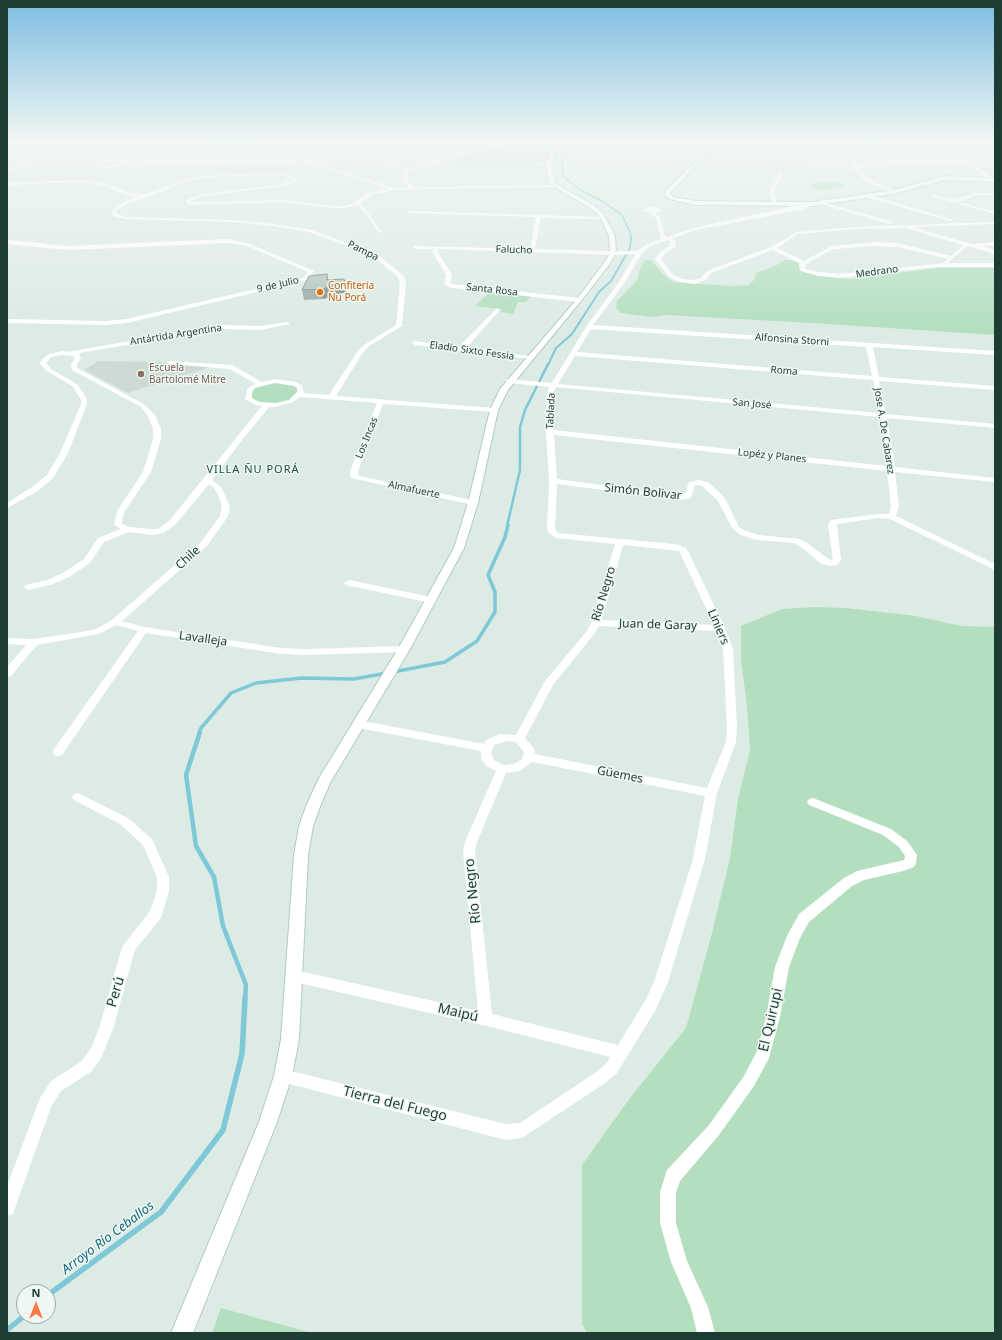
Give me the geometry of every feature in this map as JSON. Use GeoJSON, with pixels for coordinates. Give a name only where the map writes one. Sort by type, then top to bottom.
{"type":"FeatureCollection","features":[{"type":"Feature","properties":{"kind":"main road"},"geometry":{"type":"LineString","coordinates":[[585,204],[604,218],[612,236],[617,253]]}},
{"type":"Feature","properties":{"kind":"main road"},"geometry":{"type":"LineString","coordinates":[[794,204],[817,204]]}},
{"type":"Feature","properties":{"kind":"main road","name":"Tablada"},"geometry":{"type":"LineString","coordinates":[[636,253],[666,238],[695,229],[800,208],[812,204]]}},
{"type":"Feature","properties":{"kind":"main road"},"geometry":{"type":"LineString","coordinates":[[182,1333],[268,1122],[283,1076],[290,1039],[295,976],[301,855],[306,826],[314,804],[324,782],[401,654],[459,548],[473,503],[494,410],[497,400],[508,381],[579,300],[617,253],[636,253]]}},
{"type":"Feature","properties":{"kind":"street","name":"Pampa"},"geometry":{"type":"LineString","coordinates":[[126,204],[116,208],[114,211],[115,215],[127,218],[231,221],[310,231],[375,255],[401,276],[403,283],[399,326],[366,346],[359,353],[331,398]]}},
{"type":"Feature","properties":{"kind":"street","name":"Pampa"},"geometry":{"type":"LineString","coordinates":[[191,204],[199,205],[231,204]]}},
{"type":"Feature","properties":{"kind":"street","name":"Pampa"},"geometry":{"type":"LineString","coordinates":[[309,204],[338,207],[356,204]]}},
{"type":"Feature","properties":{"kind":"street"},"geometry":{"type":"LineString","coordinates":[[359,204],[380,232]]}},
{"type":"Feature","properties":{"kind":"street"},"geometry":{"type":"LineString","coordinates":[[825,204],[995,252]]}},
{"type":"Feature","properties":{"kind":"street"},"geometry":{"type":"LineString","coordinates":[[893,204],[963,224]]}},
{"type":"Feature","properties":{"kind":"street"},"geometry":{"type":"LineString","coordinates":[[960,204],[995,213]]}},
{"type":"Feature","properties":{"kind":"street"},"geometry":{"type":"LineString","coordinates":[[409,212],[604,218]]}},
{"type":"Feature","properties":{"kind":"street"},"geometry":{"type":"LineString","coordinates":[[652,212],[658,218],[666,238],[673,242],[673,247],[662,253],[658,259],[671,276],[690,282],[700,281],[708,272],[773,248],[796,233],[899,225],[995,223]]}},
{"type":"Feature","properties":{"kind":"street"},"geometry":{"type":"LineString","coordinates":[[532,250],[539,216]]}},
{"type":"Feature","properties":{"kind":"street","name":"9 de Julio"},"geometry":{"type":"LineString","coordinates":[[7,242],[53,248],[75,248],[228,241],[248,245],[311,271],[305,279],[164,311],[127,321],[106,323],[36,320],[7,321]]}},
{"type":"Feature","properties":{"kind":"street"},"geometry":{"type":"LineString","coordinates":[[804,263],[832,248],[876,244],[897,245],[952,258]]}},
{"type":"Feature","properties":{"kind":"street"},"geometry":{"type":"LineString","coordinates":[[944,265],[965,246],[995,244]]}},
{"type":"Feature","properties":{"kind":"street","name":"Falucho"},"geometry":{"type":"LineString","coordinates":[[414,247],[617,253]]}},
{"type":"Feature","properties":{"kind":"street","name":"Santa Rosa"},"geometry":{"type":"LineString","coordinates":[[437,248],[435,252],[438,259],[449,275],[447,284],[579,300]]}},
{"type":"Feature","properties":{"kind":"street","name":"Medrano"},"geometry":{"type":"LineString","coordinates":[[773,248],[804,263],[802,268],[808,272],[840,276],[944,265],[995,265]]}},
{"type":"Feature","properties":{"kind":"street","name":"Tablada"},"geometry":{"type":"LineString","coordinates":[[620,542],[556,535],[551,529],[552,481],[550,385],[573,354],[589,327],[620,285],[635,273],[634,262],[636,253]]}},
{"type":"Feature","properties":{"kind":"street"},"geometry":{"type":"LineString","coordinates":[[461,349],[497,310]]}},
{"type":"Feature","properties":{"kind":"street","name":"Antártida Argentina"},"geometry":{"type":"LineString","coordinates":[[67,353],[222,327],[260,328],[287,324]]}},
{"type":"Feature","properties":{"kind":"street","name":"Alfonsina Storni"},"geometry":{"type":"LineString","coordinates":[[589,327],[995,353]]}},
{"type":"Feature","properties":{"kind":"street","name":"Eladio Sixto Fessia"},"geometry":{"type":"LineString","coordinates":[[415,343],[529,358]]}},
{"type":"Feature","properties":{"kind":"street","name":"Jose A. De Cabarez"},"geometry":{"type":"LineString","coordinates":[[869,345],[883,416],[891,469],[895,506],[892,517]]}},
{"type":"Feature","properties":{"kind":"street"},"geometry":{"type":"LineString","coordinates":[[7,506],[35,489],[50,476],[64,454],[84,404],[81,394],[75,385],[49,370],[42,363],[49,356],[67,353],[76,354],[78,357],[73,367],[74,369],[143,406],[151,415],[157,429],[157,438],[147,472],[121,511],[118,520],[118,525],[128,529],[152,532],[164,529],[172,522],[208,480],[266,405]]}},
{"type":"Feature","properties":{"kind":"street","name":"Roma"},"geometry":{"type":"LineString","coordinates":[[573,354],[995,388]]}},
{"type":"Feature","properties":{"kind":"street"},"geometry":{"type":"LineString","coordinates":[[169,362],[232,368],[260,384]]}},
{"type":"Feature","properties":{"kind":"street"},"geometry":{"type":"LineString","coordinates":[[299,395],[301,391],[300,387],[290,382],[275,381],[260,384],[248,391],[248,399],[258,404],[266,405],[283,404],[299,395],[494,410]]}},
{"type":"Feature","properties":{"kind":"street","name":"San José"},"geometry":{"type":"LineString","coordinates":[[508,381],[995,426]]}},
{"type":"Feature","properties":{"kind":"street","name":"Los Incas"},"geometry":{"type":"LineString","coordinates":[[354,476],[354,471],[381,401]]}},
{"type":"Feature","properties":{"kind":"street","name":"Lopéz y Planes"},"geometry":{"type":"LineString","coordinates":[[550,432],[995,480]]}},
{"type":"Feature","properties":{"kind":"street","name":"Almafuerte"},"geometry":{"type":"LineString","coordinates":[[354,476],[473,503]]}},
{"type":"Feature","properties":{"kind":"street","name":"Chile"},"geometry":{"type":"LineString","coordinates":[[115,622],[204,544],[224,516],[226,506],[220,491],[208,480]]}},
{"type":"Feature","properties":{"kind":"street","name":"Simón Bolivar"},"geometry":{"type":"LineString","coordinates":[[552,481],[681,498],[688,496],[692,484],[698,482],[705,484],[710,487],[722,500],[736,528],[743,533],[757,537],[796,541],[804,545],[823,561],[830,563],[834,563],[837,560],[832,525],[834,522],[878,516],[892,517],[995,567]]}},
{"type":"Feature","properties":{"kind":"street"},"geometry":{"type":"LineString","coordinates":[[29,587],[50,582],[66,575],[87,561],[101,540],[128,529]]}},
{"type":"Feature","properties":{"kind":"street","name":"Río Negro"},"geometry":{"type":"LineString","coordinates":[[519,739],[549,683],[591,632],[596,623],[620,542]]}},
{"type":"Feature","properties":{"kind":"street","name":"Liniers"},"geometry":{"type":"LineString","coordinates":[[506,1132],[522,1130],[600,1078],[612,1068],[650,1006],[661,982],[699,859],[711,793],[731,742],[732,727],[728,650],[720,628],[682,549],[620,542]]}},
{"type":"Feature","properties":{"kind":"street"},"geometry":{"type":"LineString","coordinates":[[349,584],[431,600]]}},
{"type":"Feature","properties":{"kind":"street"},"geometry":{"type":"LineString","coordinates":[[7,642],[34,642],[81,635],[99,631],[115,622]]}},
{"type":"Feature","properties":{"kind":"street","name":"Lavalleja"},"geometry":{"type":"LineString","coordinates":[[115,622],[144,630],[281,651],[401,654]]}},
{"type":"Feature","properties":{"kind":"street","name":"Juan de Garay"},"geometry":{"type":"LineString","coordinates":[[596,623],[720,628]]}},
{"type":"Feature","properties":{"kind":"street"},"geometry":{"type":"LineString","coordinates":[[58,752],[144,630]]}},
{"type":"Feature","properties":{"kind":"street"},"geometry":{"type":"LineString","coordinates":[[7,674],[34,642]]}},
{"type":"Feature","properties":{"kind":"street"},"geometry":{"type":"LineString","coordinates":[[358,724],[487,748]]}},
{"type":"Feature","properties":{"kind":"street"},"geometry":{"type":"LineString","coordinates":[[500,738],[519,739],[528,747],[529,757],[527,761],[516,768],[502,768],[490,763],[486,753],[490,743],[500,738]]}},
{"type":"Feature","properties":{"kind":"street","name":"Güemes"},"geometry":{"type":"LineString","coordinates":[[529,757],[711,793]]}},
{"type":"Feature","properties":{"kind":"street","name":"Río Negro"},"geometry":{"type":"LineString","coordinates":[[486,1019],[469,852],[471,842],[502,768]]}},
{"type":"Feature","properties":{"kind":"street","name":"Perú"},"geometry":{"type":"LineString","coordinates":[[7,1208],[44,1103],[56,1086],[87,1066],[96,1053],[106,1029],[129,947],[156,914],[164,891],[163,877],[148,842],[124,820],[78,797]]}},
{"type":"Feature","properties":{"kind":"street","name":"El Quirupi"},"geometry":{"type":"LineString","coordinates":[[706,1333],[700,1307],[679,1262],[668,1224],[668,1192],[673,1176],[714,1130],[749,1080],[764,1053],[773,1016],[782,967],[794,936],[804,918],[848,882],[861,874],[899,867],[910,863],[911,854],[903,844],[887,832],[813,802]]}},
{"type":"Feature","properties":{"kind":"street","name":"Maipú"},"geometry":{"type":"LineString","coordinates":[[295,976],[486,1019],[621,1052]]}},
{"type":"Feature","properties":{"kind":"street","name":"Tierra del Fuego"},"geometry":{"type":"LineString","coordinates":[[283,1076],[506,1132]]}},
{"type":"Feature","properties":{"kind":"shaded area","name":"Escuela Bartolomé Mitre"},"geometry":{"type":"Polygon","coordinates":[[[98,361],[156,362],[213,366],[128,393],[85,370],[98,361]]]}},
{"type":"Feature","properties":{"kind":"green space"},"geometry":{"type":"Polygon","coordinates":[[[645,260],[651,260],[662,273],[673,282],[730,286],[748,285],[754,280],[756,273],[777,265],[784,260],[792,260],[799,263],[799,269],[806,273],[849,279],[936,268],[995,268],[995,335],[666,315],[651,317],[621,313],[616,308],[617,301],[637,280],[641,266],[645,260]]]}},
{"type":"Feature","properties":{"kind":"green space"},"geometry":{"type":"Polygon","coordinates":[[[491,291],[532,295],[526,302],[518,302],[513,314],[500,312],[502,309],[475,306],[491,291]]]}},
{"type":"Feature","properties":{"kind":"green space"},"geometry":{"type":"Polygon","coordinates":[[[267,382],[296,384],[301,393],[283,404],[252,402],[249,391],[267,382]]]}},
{"type":"Feature","properties":{"kind":"green space"},"geometry":{"type":"Polygon","coordinates":[[[816,607],[846,608],[916,616],[961,626],[995,627],[995,1333],[587,1333],[582,1324],[582,1165],[630,1098],[686,1028],[711,937],[730,858],[738,799],[750,750],[747,705],[741,660],[741,626],[782,609],[816,607]]]}},
{"type":"Feature","properties":{"kind":"green space"},"geometry":{"type":"Polygon","coordinates":[[[221,1308],[312,1333],[212,1333],[221,1308]]]}},
{"type":"Feature","properties":{"kind":"building"},"geometry":{"type":"Polygon","coordinates":[[[327,274],[327,280],[344,279],[345,282],[322,289],[302,290],[309,276],[327,274]]]}},
{"type":"Feature","properties":{"kind":"waterway","name":"Arroyo Río Ceballos"},"geometry":{"type":"LineString","coordinates":[[606,204],[622,215],[631,238]]}},
{"type":"Feature","properties":{"kind":"waterway","name":"Arroyo Río Ceballos"},"geometry":{"type":"LineString","coordinates":[[548,365],[556,348],[572,334],[599,292],[611,281],[630,248],[631,238]]}},
{"type":"Feature","properties":{"kind":"waterway","name":"Arroyo Río Ceballos"},"geometry":{"type":"LineString","coordinates":[[507,526],[520,470],[520,427],[525,410],[548,364]]}},
{"type":"Feature","properties":{"kind":"waterway","name":"Arroyo Río Ceballos"},"geometry":{"type":"LineString","coordinates":[[393,672],[445,662],[477,641],[495,612],[495,592],[488,575],[505,537],[508,525]]}},
{"type":"Feature","properties":{"kind":"waterway","name":"Arroyo Río Ceballos"},"geometry":{"type":"LineString","coordinates":[[199,733],[201,728],[231,693],[256,683],[302,678],[354,679],[387,673]]}},
{"type":"Feature","properties":{"kind":"waterway","name":"Arroyo Río Ceballos"},"geometry":{"type":"LineString","coordinates":[[200,732],[186,775],[196,846],[214,877],[223,926],[246,985],[245,999]]}},
{"type":"Feature","properties":{"kind":"waterway","name":"Arroyo Río Ceballos"},"geometry":{"type":"LineString","coordinates":[[56,1289],[161,1212],[223,1130],[242,1054],[245,998]]}},
{"type":"Feature","properties":{"kind":"waterway","name":"Arroyo Río Ceballos"},"geometry":{"type":"LineString","coordinates":[[7,1330],[16,1323]]}},
{"type":"Feature","properties":{"kind":"place","name":"Confitería Ñu Porá"},"geometry":{"type":"Point","coordinates":[320,292]}},
{"type":"Feature","properties":{"kind":"place","name":"Escuela Bartolomé Mitre"},"geometry":{"type":"Point","coordinates":[141,374]}},
{"type":"Feature","properties":{"kind":"district","name":"VILLA ÑU PORÁ"},"geometry":{"type":"Point","coordinates":[253,470]}}]}
